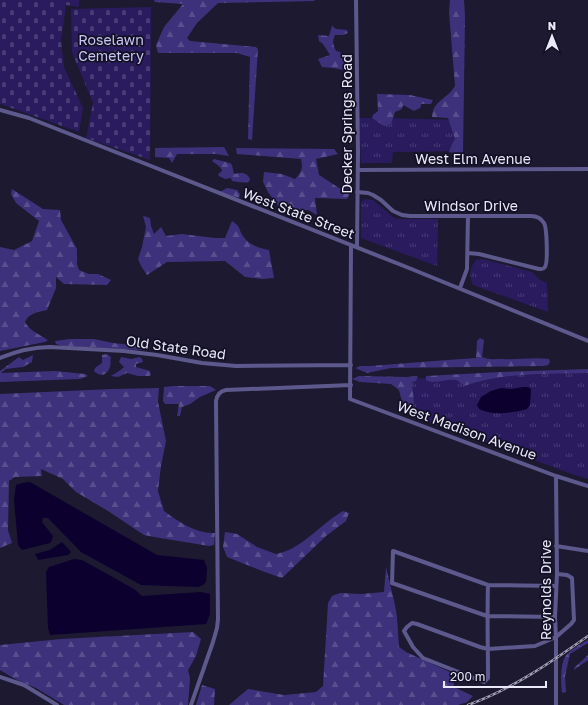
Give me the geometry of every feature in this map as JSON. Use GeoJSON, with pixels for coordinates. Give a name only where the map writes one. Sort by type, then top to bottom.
{"type":"FeatureCollection","features":[{"type":"Feature","properties":{"kind":"street","name":"Decker Springs Road"},"geometry":{"type":"LineString","coordinates":[[356,0],[358,170],[357,247]]}},
{"type":"Feature","properties":{"kind":"street","name":"West State Street"},"geometry":{"type":"LineString","coordinates":[[0,110],[47,125],[460,288],[588,341]]}},
{"type":"Feature","properties":{"kind":"street","name":"West Elm Avenue"},"geometry":{"type":"LineString","coordinates":[[358,170],[588,169]]}},
{"type":"Feature","properties":{"kind":"street","name":"Windsor Drive"},"geometry":{"type":"LineString","coordinates":[[357,192],[368,193],[377,197],[393,211],[402,215],[535,216],[541,219],[547,231],[547,261],[545,267],[542,269],[480,254],[468,253]]}},
{"type":"Feature","properties":{"kind":"street"},"geometry":{"type":"LineString","coordinates":[[460,288],[467,269],[468,216]]}},
{"type":"Feature","properties":{"kind":"street"},"geometry":{"type":"LineString","coordinates":[[191,705],[213,642],[218,619],[216,401],[218,395],[222,391],[226,390],[350,385],[351,245]]}},
{"type":"Feature","properties":{"kind":"street","name":"Old State Road"},"geometry":{"type":"LineString","coordinates":[[0,358],[21,350],[50,347],[124,351],[230,366],[351,365]]}},
{"type":"Feature","properties":{"kind":"street","name":"West Madison Avenue"},"geometry":{"type":"LineString","coordinates":[[350,385],[350,399],[556,476],[588,486]]}},
{"type":"Feature","properties":{"kind":"street","name":"Reynolds Drive"},"geometry":{"type":"LineString","coordinates":[[556,476],[556,705]]}},
{"type":"Feature","properties":{"kind":"street"},"geometry":{"type":"LineString","coordinates":[[556,546],[588,550]]}},
{"type":"Feature","properties":{"kind":"street"},"geometry":{"type":"LineString","coordinates":[[555,617],[487,616],[392,583],[393,551],[488,585],[556,586]]}},
{"type":"Feature","properties":{"kind":"street"},"geometry":{"type":"LineString","coordinates":[[488,585],[487,616],[488,649],[488,678],[484,682],[423,658],[413,647],[404,631],[412,623],[488,649],[535,646],[556,637],[574,620],[572,578],[567,575],[556,574]]}},
{"type":"Feature","properties":{"kind":"street"},"geometry":{"type":"LineString","coordinates":[[0,677],[24,684],[57,705]]}},
{"type":"Feature","properties":{"kind":"green space"},"geometry":{"type":"Polygon","coordinates":[[[0,0],[79,0],[79,7],[66,5],[61,40],[64,67],[83,108],[79,132],[0,104],[0,0]]]}},
{"type":"Feature","properties":{"kind":"green space"},"geometry":{"type":"Polygon","coordinates":[[[154,0],[315,0],[218,3],[197,23],[187,38],[190,41],[256,47],[258,49],[252,140],[248,139],[250,57],[237,53],[158,53],[156,45],[164,27],[183,4],[155,2],[154,0]]]}},
{"type":"Feature","properties":{"kind":"green space"},"geometry":{"type":"Polygon","coordinates":[[[450,0],[464,0],[465,17],[463,153],[458,154],[449,152],[455,139],[448,118],[432,117],[433,110],[436,105],[449,94],[455,86],[449,12],[450,0]]]}},
{"type":"Feature","properties":{"kind":"green space","name":"Roselawn Cemetery"},"geometry":{"type":"Polygon","coordinates":[[[151,7],[150,160],[86,138],[93,103],[72,52],[71,9],[151,7]]]}},
{"type":"Feature","properties":{"kind":"green space"},"geometry":{"type":"Polygon","coordinates":[[[332,26],[336,29],[347,30],[348,33],[343,35],[335,35],[333,43],[336,51],[340,52],[343,59],[350,64],[349,71],[322,67],[318,59],[330,55],[323,44],[319,41],[318,35],[329,36],[332,26]]]}},
{"type":"Feature","properties":{"kind":"green space"},"geometry":{"type":"Polygon","coordinates":[[[377,94],[410,95],[433,100],[431,104],[421,104],[420,108],[414,111],[403,105],[402,109],[395,112],[391,124],[384,126],[372,118],[378,111],[377,94]]]}},
{"type":"Feature","properties":{"kind":"green space"},"geometry":{"type":"Polygon","coordinates":[[[359,118],[461,120],[460,151],[393,152],[392,163],[361,163],[359,118]]]}},
{"type":"Feature","properties":{"kind":"green space"},"geometry":{"type":"Polygon","coordinates":[[[224,147],[229,156],[216,154],[177,154],[172,163],[169,158],[155,157],[155,148],[224,147]]]}},
{"type":"Feature","properties":{"kind":"green space"},"geometry":{"type":"Polygon","coordinates":[[[236,148],[334,149],[338,154],[316,159],[319,175],[339,188],[352,189],[347,199],[315,198],[317,215],[308,210],[291,211],[279,207],[263,182],[264,172],[282,174],[295,179],[301,170],[301,159],[237,154],[236,148]]]}},
{"type":"Feature","properties":{"kind":"green space"},"geometry":{"type":"Polygon","coordinates":[[[214,159],[230,163],[234,174],[241,173],[247,175],[250,179],[249,182],[232,181],[231,178],[225,179],[219,176],[218,174],[222,170],[212,161],[214,159]]]}},
{"type":"Feature","properties":{"kind":"green space"},"geometry":{"type":"Polygon","coordinates":[[[227,188],[237,190],[240,194],[239,198],[220,192],[227,188]]]}},
{"type":"Feature","properties":{"kind":"green space"},"geometry":{"type":"Polygon","coordinates":[[[12,189],[43,209],[60,210],[61,220],[77,249],[77,264],[79,270],[89,274],[98,274],[111,280],[107,285],[64,284],[56,277],[56,288],[47,310],[31,315],[25,322],[33,331],[48,340],[45,342],[0,351],[0,247],[14,250],[32,241],[39,221],[16,203],[11,194],[12,189]]]}},
{"type":"Feature","properties":{"kind":"green space"},"geometry":{"type":"Polygon","coordinates":[[[365,199],[373,200],[394,218],[438,219],[437,266],[361,238],[361,202],[365,199]]]}},
{"type":"Feature","properties":{"kind":"green space"},"geometry":{"type":"Polygon","coordinates":[[[143,216],[150,218],[154,234],[161,227],[166,236],[182,234],[225,238],[232,221],[238,226],[248,242],[269,250],[274,278],[262,279],[245,277],[225,261],[167,262],[147,275],[138,259],[146,227],[143,216]]]}},
{"type":"Feature","properties":{"kind":"green space"},"geometry":{"type":"Polygon","coordinates":[[[481,259],[532,272],[540,280],[547,283],[548,312],[473,285],[470,275],[471,269],[476,260],[481,259]]]}},
{"type":"Feature","properties":{"kind":"green space"},"geometry":{"type":"Polygon","coordinates":[[[480,338],[484,340],[482,357],[484,358],[543,358],[549,359],[550,362],[548,365],[544,366],[391,368],[367,373],[355,368],[361,366],[476,358],[477,341],[480,338]]]}},
{"type":"Feature","properties":{"kind":"green space"},"geometry":{"type":"Polygon","coordinates":[[[70,339],[94,339],[141,346],[143,348],[141,350],[63,346],[56,344],[55,341],[70,339]]]}},
{"type":"Feature","properties":{"kind":"green space"},"geometry":{"type":"Polygon","coordinates":[[[107,354],[111,357],[110,367],[105,374],[101,375],[94,371],[95,368],[102,363],[102,355],[107,354]]]}},
{"type":"Feature","properties":{"kind":"green space"},"geometry":{"type":"Polygon","coordinates":[[[33,355],[32,362],[23,367],[6,369],[1,373],[55,371],[85,374],[88,376],[80,379],[0,382],[0,371],[19,357],[23,360],[33,355]]]}},
{"type":"Feature","properties":{"kind":"green space"},"geometry":{"type":"Polygon","coordinates":[[[121,357],[131,359],[140,357],[143,362],[136,364],[136,367],[150,371],[151,375],[138,376],[127,373],[118,377],[111,376],[124,367],[119,362],[121,357]]]}},
{"type":"Feature","properties":{"kind":"green space"},"geometry":{"type":"Polygon","coordinates":[[[588,369],[588,373],[510,376],[479,381],[464,386],[456,380],[433,382],[426,380],[426,376],[588,369]]]}},
{"type":"Feature","properties":{"kind":"green space"},"geometry":{"type":"Polygon","coordinates":[[[551,371],[588,371],[588,479],[408,414],[409,379],[551,371]]]}},
{"type":"Feature","properties":{"kind":"green space"},"geometry":{"type":"Polygon","coordinates":[[[359,376],[418,376],[416,381],[412,382],[414,400],[412,411],[404,410],[399,390],[391,384],[360,382],[352,379],[359,376]]]}},
{"type":"Feature","properties":{"kind":"green space"},"geometry":{"type":"Polygon","coordinates":[[[210,386],[216,390],[182,407],[180,416],[177,416],[179,404],[165,404],[163,401],[164,387],[210,386]]]}},
{"type":"Feature","properties":{"kind":"green space"},"geometry":{"type":"Polygon","coordinates":[[[159,388],[158,402],[166,441],[158,491],[164,511],[194,529],[201,532],[215,533],[214,545],[209,546],[144,535],[76,492],[63,479],[41,469],[42,476],[15,477],[9,481],[8,530],[12,543],[0,548],[0,394],[159,388]]]}},
{"type":"Feature","properties":{"kind":"green space"},"geometry":{"type":"Polygon","coordinates":[[[343,511],[349,513],[346,521],[326,536],[282,578],[227,557],[223,547],[225,532],[237,534],[257,547],[276,554],[280,553],[298,545],[343,511]]]}},
{"type":"Feature","properties":{"kind":"green space"},"geometry":{"type":"Polygon","coordinates":[[[386,567],[397,617],[399,647],[406,652],[450,672],[453,677],[454,687],[473,696],[467,702],[458,705],[229,705],[248,689],[284,695],[316,692],[323,686],[328,603],[332,596],[340,593],[361,594],[384,592],[386,567]]]}},
{"type":"Feature","properties":{"kind":"green space"},"geometry":{"type":"Polygon","coordinates":[[[193,632],[201,639],[196,656],[188,670],[190,679],[188,705],[64,705],[36,688],[15,679],[0,670],[0,645],[61,639],[193,632]]]}},
{"type":"Feature","properties":{"kind":"green space"},"geometry":{"type":"Polygon","coordinates":[[[588,640],[588,643],[570,654],[565,676],[566,692],[562,693],[561,680],[563,660],[572,650],[588,640]]]}},
{"type":"Feature","properties":{"kind":"green space"},"geometry":{"type":"Polygon","coordinates":[[[588,655],[588,660],[574,670],[574,668],[588,655]]]}},
{"type":"Feature","properties":{"kind":"green space"},"geometry":{"type":"Polygon","coordinates":[[[202,685],[215,689],[214,705],[196,705],[202,685]]]}},
{"type":"Feature","properties":{"kind":"shaded area"},"geometry":{"type":"Polygon","coordinates":[[[528,387],[531,389],[530,405],[527,409],[509,413],[491,413],[479,409],[477,405],[481,397],[491,391],[501,388],[511,389],[528,387]]]}},
{"type":"Feature","properties":{"kind":"shaded area"},"geometry":{"type":"Polygon","coordinates":[[[30,482],[157,555],[204,560],[207,568],[206,582],[198,587],[141,585],[81,552],[48,518],[43,518],[42,522],[53,536],[50,543],[22,550],[18,545],[14,500],[16,485],[30,482]]]}},
{"type":"Feature","properties":{"kind":"shaded area"},"geometry":{"type":"Polygon","coordinates":[[[62,542],[71,552],[68,555],[38,560],[35,554],[50,550],[62,542]]]}},
{"type":"Feature","properties":{"kind":"shaded area"},"geometry":{"type":"Polygon","coordinates":[[[74,559],[82,560],[134,589],[142,596],[201,592],[210,594],[210,614],[206,624],[50,635],[48,628],[46,572],[49,567],[74,559]]]}},
{"type":"Feature","properties":{"kind":"railway"},"geometry":{"type":"LineString","coordinates":[[468,705],[484,699],[515,683],[588,636]]}}]}
